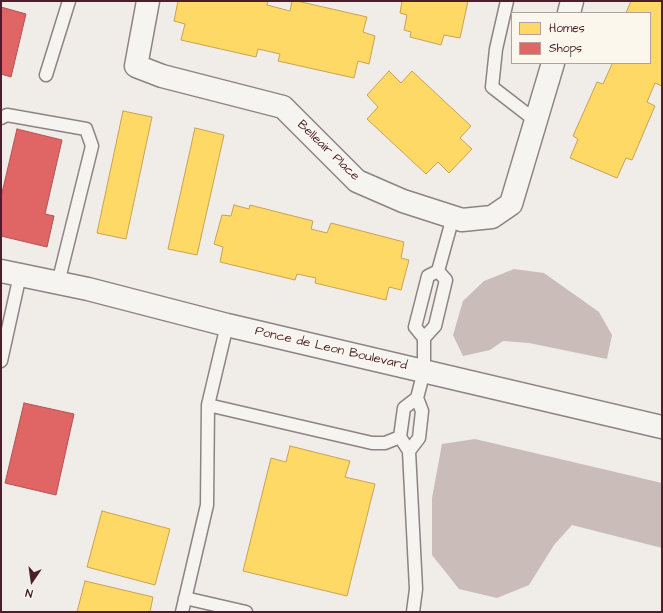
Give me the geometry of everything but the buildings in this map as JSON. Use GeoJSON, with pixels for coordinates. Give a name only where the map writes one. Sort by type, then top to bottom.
{"type":"FeatureCollection","features":[{"type":"Feature","properties":{"kind":"street","name":"Belleair Place"},"geometry":{"type":"LineString","coordinates":[[148,1],[136,66],[162,76],[283,107],[358,181],[403,202],[462,220],[492,216],[511,204],[553,64]]}},
{"type":"Feature","properties":{"kind":"street"},"geometry":{"type":"LineString","coordinates":[[568,12],[572,1]]}},
{"type":"Feature","properties":{"kind":"street","name":"Ponce de Leon Boulevard"},"geometry":{"type":"LineString","coordinates":[[10,273],[58,283],[227,325],[662,427]]}},
{"type":"Feature","properties":{"kind":"lane"},"geometry":{"type":"LineString","coordinates":[[46,75],[69,1]]}},
{"type":"Feature","properties":{"kind":"lane"},"geometry":{"type":"LineString","coordinates":[[507,1],[496,49],[492,87],[536,121]]}},
{"type":"Feature","properties":{"kind":"lane"},"geometry":{"type":"LineString","coordinates":[[1,118],[7,115],[86,129],[92,146],[58,283]]}},
{"type":"Feature","properties":{"kind":"lane"},"geometry":{"type":"LineString","coordinates":[[409,451],[419,438],[422,411],[417,398],[424,371],[424,338],[415,327],[428,276],[438,271],[453,217]]}},
{"type":"Feature","properties":{"kind":"lane"},"geometry":{"type":"LineString","coordinates":[[424,338],[435,326],[446,280],[438,271]]}},
{"type":"Feature","properties":{"kind":"lane"},"geometry":{"type":"LineString","coordinates":[[1,362],[10,273]]}},
{"type":"Feature","properties":{"kind":"lane"},"geometry":{"type":"LineString","coordinates":[[182,612],[207,505],[208,405],[227,325]]}},
{"type":"Feature","properties":{"kind":"lane"},"geometry":{"type":"LineString","coordinates":[[413,612],[416,589],[409,451],[400,437],[404,408],[417,398]]}},
{"type":"Feature","properties":{"kind":"lane"},"geometry":{"type":"LineString","coordinates":[[208,405],[372,443],[385,443],[400,437]]}},
{"type":"Feature","properties":{"kind":"lane"},"geometry":{"type":"LineString","coordinates":[[185,598],[246,612]]}},
{"type":"Feature","properties":{"kind":"shaded area"},"geometry":{"type":"Polygon","coordinates":[[[514,269],[544,273],[599,312],[612,335],[607,359],[529,343],[503,341],[490,350],[463,356],[453,335],[463,301],[484,281],[514,269]]]}},
{"type":"Feature","properties":{"kind":"shaded area"},"geometry":{"type":"Polygon","coordinates":[[[475,439],[662,483],[662,548],[572,525],[554,545],[529,585],[497,598],[459,589],[432,555],[432,498],[442,444],[475,439]]]}}]}
